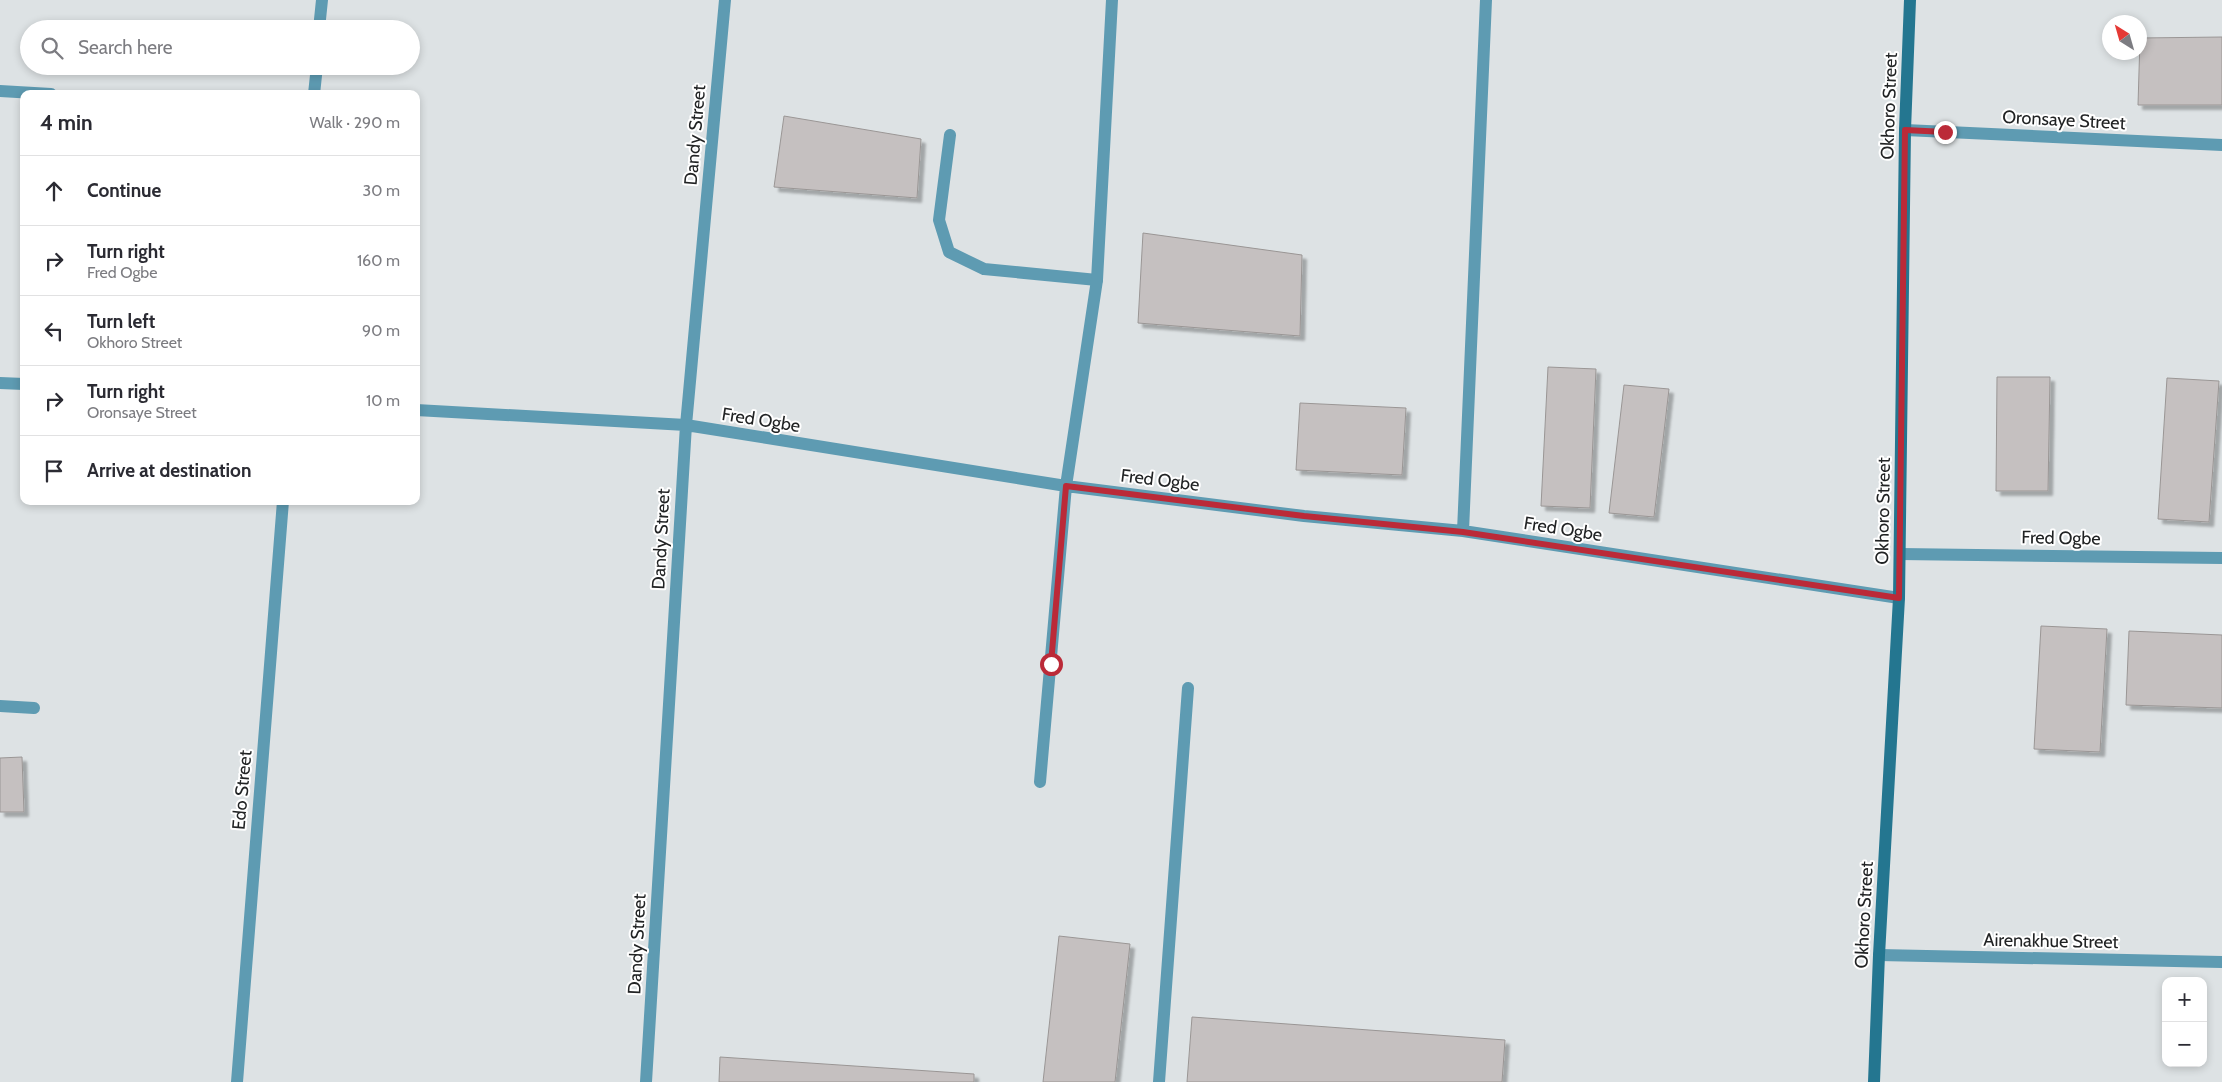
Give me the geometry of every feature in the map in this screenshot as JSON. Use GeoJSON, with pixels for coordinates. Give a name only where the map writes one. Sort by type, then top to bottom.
{"type":"FeatureCollection","features":[{"type":"Feature","properties":{"kind":"street"},"geometry":{"type":"LineString","coordinates":[[320,20],[322,0]]}},
{"type":"Feature","properties":{"kind":"street","name":"Dandy Street"},"geometry":{"type":"LineString","coordinates":[[646,1082],[686,425],[725,0]]}},
{"type":"Feature","properties":{"kind":"street"},"geometry":{"type":"LineString","coordinates":[[1040,782],[1066,486],[1097,280],[1112,0]]}},
{"type":"Feature","properties":{"kind":"street"},"geometry":{"type":"LineString","coordinates":[[1463,532],[1486,0]]}},
{"type":"Feature","properties":{"kind":"street","name":"Okhoro Street"},"geometry":{"type":"LineString","coordinates":[[1874,1082],[1879,954],[1899,598],[1905,130],[1910,0]]}},
{"type":"Feature","properties":{"kind":"street"},"geometry":{"type":"LineString","coordinates":[[314,90],[315,75]]}},
{"type":"Feature","properties":{"kind":"street"},"geometry":{"type":"LineString","coordinates":[[0,91],[20,92]]}},
{"type":"Feature","properties":{"kind":"street","name":"Oronsaye Street"},"geometry":{"type":"LineString","coordinates":[[1905,130],[2222,145]]}},
{"type":"Feature","properties":{"kind":"street"},"geometry":{"type":"LineString","coordinates":[[950,135],[939,220],[949,252],[984,269],[1097,280]]}},
{"type":"Feature","properties":{"kind":"street"},"geometry":{"type":"LineString","coordinates":[[0,383],[20,384]]}},
{"type":"Feature","properties":{"kind":"street","name":"Fred Ogbe"},"geometry":{"type":"LineString","coordinates":[[420,410],[686,425],[1066,486],[1304,516],[1463,532],[1899,598]]}},
{"type":"Feature","properties":{"kind":"street","name":"Edo Street"},"geometry":{"type":"LineString","coordinates":[[237,1082],[283,505]]}},
{"type":"Feature","properties":{"kind":"street","name":"Fred Ogbe"},"geometry":{"type":"LineString","coordinates":[[1900,554],[2222,558]]}},
{"type":"Feature","properties":{"kind":"street"},"geometry":{"type":"LineString","coordinates":[[1159,1082],[1188,688]]}},
{"type":"Feature","properties":{"kind":"street"},"geometry":{"type":"LineString","coordinates":[[0,706],[34,708]]}},
{"type":"Feature","properties":{"kind":"street","name":"Airenakhue Street"},"geometry":{"type":"LineString","coordinates":[[1879,954],[2222,962]]}},
{"type":"Feature","properties":{"kind":"building"},"geometry":{"type":"Polygon","coordinates":[[[2222,37],[2222,105],[2138,105],[2139,60],[2147,60],[2147,38],[2222,37]]]}},
{"type":"Feature","properties":{"kind":"building"},"geometry":{"type":"Polygon","coordinates":[[[784,116],[921,139],[917,198],[774,187],[784,116]]]}},
{"type":"Feature","properties":{"kind":"building"},"geometry":{"type":"Polygon","coordinates":[[[1143,233],[1302,255],[1300,336],[1138,323],[1143,233]]]}},
{"type":"Feature","properties":{"kind":"building"},"geometry":{"type":"Polygon","coordinates":[[[1548,367],[1596,369],[1590,508],[1541,506],[1548,367]]]}},
{"type":"Feature","properties":{"kind":"building"},"geometry":{"type":"Polygon","coordinates":[[[1997,377],[2050,377],[2048,491],[1996,491],[1997,377]]]}},
{"type":"Feature","properties":{"kind":"building"},"geometry":{"type":"Polygon","coordinates":[[[2167,378],[2219,381],[2209,522],[2158,519],[2167,378]]]}},
{"type":"Feature","properties":{"kind":"building"},"geometry":{"type":"Polygon","coordinates":[[[1624,385],[1669,389],[1654,517],[1609,513],[1624,385]]]}},
{"type":"Feature","properties":{"kind":"building"},"geometry":{"type":"Polygon","coordinates":[[[1300,403],[1406,408],[1402,475],[1296,470],[1300,403]]]}},
{"type":"Feature","properties":{"kind":"building"},"geometry":{"type":"Polygon","coordinates":[[[2041,626],[2107,629],[2100,752],[2034,749],[2041,626]]]}},
{"type":"Feature","properties":{"kind":"building"},"geometry":{"type":"Polygon","coordinates":[[[2129,631],[2222,635],[2222,708],[2126,705],[2129,631]]]}},
{"type":"Feature","properties":{"kind":"building"},"geometry":{"type":"Polygon","coordinates":[[[22,757],[24,812],[0,812],[0,758],[22,757]]]}},
{"type":"Feature","properties":{"kind":"building"},"geometry":{"type":"Polygon","coordinates":[[[1059,936],[1130,944],[1115,1082],[1043,1082],[1059,936]]]}},
{"type":"Feature","properties":{"kind":"building"},"geometry":{"type":"Polygon","coordinates":[[[1192,1017],[1505,1040],[1502,1082],[1187,1082],[1192,1017]]]}},
{"type":"Feature","properties":{"kind":"building"},"geometry":{"type":"Polygon","coordinates":[[[720,1057],[974,1074],[974,1082],[719,1082],[720,1057]]]}},
{"type":"Feature","properties":{"kind":"route"},"geometry":{"type":"LineString","coordinates":[[1051,664],[1066,486],[1304,516],[1463,532],[1899,598],[1905,130],[1945,132]]}}]}
